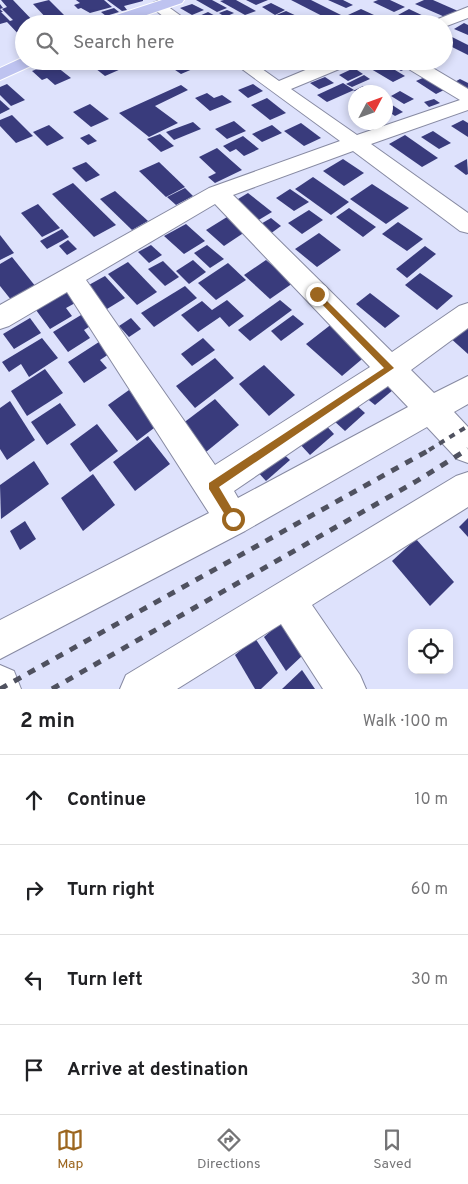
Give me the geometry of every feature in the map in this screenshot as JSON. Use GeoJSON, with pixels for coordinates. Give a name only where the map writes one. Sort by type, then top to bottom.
{"type":"FeatureCollection","features":[{"type":"Feature","properties":{"kind":"main road"},"geometry":{"type":"LineString","coordinates":[[130,15],[164,3]]}},
{"type":"Feature","properties":{"kind":"main road"},"geometry":{"type":"LineString","coordinates":[[0,75],[15,67]]}},
{"type":"Feature","properties":{"kind":"street"},"geometry":{"type":"LineString","coordinates":[[164,3],[175,15]]}},
{"type":"Feature","properties":{"kind":"street"},"geometry":{"type":"LineString","coordinates":[[453,18],[468,12]]}},
{"type":"Feature","properties":{"kind":"street"},"geometry":{"type":"LineString","coordinates":[[252,70],[468,225]]}},
{"type":"Feature","properties":{"kind":"street"},"geometry":{"type":"LineString","coordinates":[[277,88],[321,70]]}},
{"type":"Feature","properties":{"kind":"street"},"geometry":{"type":"LineString","coordinates":[[423,70],[468,97]]}},
{"type":"Feature","properties":{"kind":"street"},"geometry":{"type":"LineString","coordinates":[[0,318],[217,194],[468,104]]}},
{"type":"Feature","properties":{"kind":"street"},"geometry":{"type":"LineString","coordinates":[[217,194],[468,448]]}},
{"type":"Feature","properties":{"kind":"street"},"geometry":{"type":"LineString","coordinates":[[71,278],[233,519]]}},
{"type":"Feature","properties":{"kind":"street"},"geometry":{"type":"LineString","coordinates":[[212,486],[468,314]]}},
{"type":"Feature","properties":{"kind":"street"},"geometry":{"type":"LineString","coordinates":[[0,640],[233,519],[468,389]]}},
{"type":"Feature","properties":{"kind":"street"},"geometry":{"type":"LineString","coordinates":[[140,689],[468,488]]}},
{"type":"Feature","properties":{"kind":"street"},"geometry":{"type":"LineString","coordinates":[[286,599],[346,689]]}},
{"type":"Feature","properties":{"kind":"street"},"geometry":{"type":"LineString","coordinates":[[0,685],[1,689]]}},
{"type":"Feature","properties":{"kind":"building"},"geometry":{"type":"Polygon","coordinates":[[[1,0],[13,0],[27,15],[15,15],[15,30],[7,22],[0,24],[0,9],[10,21],[13,20],[2,9],[7,7],[1,0]]]}},
{"type":"Feature","properties":{"kind":"building"},"geometry":{"type":"Polygon","coordinates":[[[49,0],[64,15],[43,15],[33,4],[49,0]]]}},
{"type":"Feature","properties":{"kind":"building"},"geometry":{"type":"Polygon","coordinates":[[[76,0],[104,0],[112,7],[90,13],[81,8],[78,9],[74,5],[80,3],[76,0]]]}},
{"type":"Feature","properties":{"kind":"building"},"geometry":{"type":"Polygon","coordinates":[[[107,0],[143,1],[124,6],[127,10],[122,11],[107,0]]]}},
{"type":"Feature","properties":{"kind":"building"},"geometry":{"type":"Polygon","coordinates":[[[196,0],[212,0],[227,8],[217,12],[196,0]]]}},
{"type":"Feature","properties":{"kind":"building"},"geometry":{"type":"Polygon","coordinates":[[[236,0],[256,11],[245,15],[220,1],[236,0]]]}},
{"type":"Feature","properties":{"kind":"building"},"geometry":{"type":"Polygon","coordinates":[[[246,0],[268,0],[256,5],[246,0]]]}},
{"type":"Feature","properties":{"kind":"building"},"geometry":{"type":"Polygon","coordinates":[[[291,0],[311,0],[341,15],[320,15],[291,0]]]}},
{"type":"Feature","properties":{"kind":"building"},"geometry":{"type":"Polygon","coordinates":[[[328,0],[343,0],[353,5],[346,8],[328,0]]]}},
{"type":"Feature","properties":{"kind":"building"},"geometry":{"type":"Polygon","coordinates":[[[390,0],[405,7],[394,12],[373,2],[390,0]]]}},
{"type":"Feature","properties":{"kind":"building"},"geometry":{"type":"Polygon","coordinates":[[[424,0],[433,0],[458,11],[449,15],[440,15],[415,4],[424,0]]]}},
{"type":"Feature","properties":{"kind":"building"},"geometry":{"type":"Polygon","coordinates":[[[271,3],[285,10],[275,15],[262,7],[271,3]]]}},
{"type":"Feature","properties":{"kind":"building"},"geometry":{"type":"Polygon","coordinates":[[[192,4],[204,10],[192,15],[180,8],[192,4]]]}},
{"type":"Feature","properties":{"kind":"building"},"geometry":{"type":"Polygon","coordinates":[[[114,8],[119,12],[105,15],[101,12],[114,8]]]}},
{"type":"Feature","properties":{"kind":"building"},"geometry":{"type":"Polygon","coordinates":[[[361,9],[374,15],[348,15],[361,9]]]}},
{"type":"Feature","properties":{"kind":"building"},"geometry":{"type":"Polygon","coordinates":[[[409,9],[422,15],[398,15],[409,9]]]}},
{"type":"Feature","properties":{"kind":"building"},"geometry":{"type":"Polygon","coordinates":[[[227,10],[234,13],[222,15],[219,13],[227,10]]]}},
{"type":"Feature","properties":{"kind":"building"},"geometry":{"type":"Polygon","coordinates":[[[286,11],[295,15],[276,15],[286,11]]]}},
{"type":"Feature","properties":{"kind":"building"},"geometry":{"type":"Polygon","coordinates":[[[208,12],[214,15],[201,15],[208,12]]]}},
{"type":"Feature","properties":{"kind":"building"},"geometry":{"type":"Polygon","coordinates":[[[464,23],[468,25],[468,35],[454,29],[464,23]]]}},
{"type":"Feature","properties":{"kind":"building"},"geometry":{"type":"Polygon","coordinates":[[[453,38],[468,45],[468,55],[453,48],[453,38]]]}},
{"type":"Feature","properties":{"kind":"building"},"geometry":{"type":"Polygon","coordinates":[[[61,70],[71,78],[55,85],[47,78],[42,80],[32,71],[61,70]]]}},
{"type":"Feature","properties":{"kind":"building"},"geometry":{"type":"Polygon","coordinates":[[[97,70],[119,70],[105,76],[97,70]]]}},
{"type":"Feature","properties":{"kind":"building"},"geometry":{"type":"Polygon","coordinates":[[[175,70],[190,70],[181,74],[175,70]]]}},
{"type":"Feature","properties":{"kind":"building"},"geometry":{"type":"Polygon","coordinates":[[[350,70],[357,70],[363,74],[348,81],[339,75],[350,70]]]}},
{"type":"Feature","properties":{"kind":"building"},"geometry":{"type":"Polygon","coordinates":[[[373,70],[395,70],[405,76],[393,82],[373,70]]]}},
{"type":"Feature","properties":{"kind":"building"},"geometry":{"type":"Polygon","coordinates":[[[364,75],[370,79],[356,85],[346,84],[364,75]]]}},
{"type":"Feature","properties":{"kind":"building"},"geometry":{"type":"Polygon","coordinates":[[[427,76],[448,88],[436,94],[416,81],[427,76]]]}},
{"type":"Feature","properties":{"kind":"building"},"geometry":{"type":"Polygon","coordinates":[[[325,77],[334,83],[319,89],[310,83],[325,77]]]}},
{"type":"Feature","properties":{"kind":"building"},"geometry":{"type":"Polygon","coordinates":[[[460,79],[468,83],[468,90],[451,84],[460,79]]]}},
{"type":"Feature","properties":{"kind":"building"},"geometry":{"type":"Polygon","coordinates":[[[343,83],[348,86],[348,93],[327,102],[317,95],[343,83]]]}},
{"type":"Feature","properties":{"kind":"building"},"geometry":{"type":"Polygon","coordinates":[[[7,84],[25,100],[11,106],[0,95],[0,87],[7,84]]]}},
{"type":"Feature","properties":{"kind":"building"},"geometry":{"type":"Polygon","coordinates":[[[253,84],[263,91],[248,98],[238,90],[253,84]]]}},
{"type":"Feature","properties":{"kind":"building"},"geometry":{"type":"Polygon","coordinates":[[[181,85],[188,90],[155,106],[178,123],[149,137],[119,113],[181,85]]]}},
{"type":"Feature","properties":{"kind":"building"},"geometry":{"type":"Polygon","coordinates":[[[400,91],[414,99],[404,104],[393,97],[393,95],[400,91]]]}},
{"type":"Feature","properties":{"kind":"building"},"geometry":{"type":"Polygon","coordinates":[[[207,93],[214,98],[222,95],[232,102],[210,111],[195,98],[207,93]]]}},
{"type":"Feature","properties":{"kind":"building"},"geometry":{"type":"Polygon","coordinates":[[[267,98],[286,113],[270,120],[251,105],[267,98]]]}},
{"type":"Feature","properties":{"kind":"building"},"geometry":{"type":"Polygon","coordinates":[[[434,99],[440,103],[429,107],[424,102],[434,99]]]}},
{"type":"Feature","properties":{"kind":"building"},"geometry":{"type":"Polygon","coordinates":[[[0,100],[10,109],[0,114],[0,100]]]}},
{"type":"Feature","properties":{"kind":"building"},"geometry":{"type":"Polygon","coordinates":[[[90,104],[109,119],[91,127],[73,112],[90,104]]]}},
{"type":"Feature","properties":{"kind":"building"},"geometry":{"type":"Polygon","coordinates":[[[393,106],[403,112],[395,116],[393,115],[393,106]]]}},
{"type":"Feature","properties":{"kind":"building"},"geometry":{"type":"Polygon","coordinates":[[[12,115],[33,136],[16,143],[0,126],[0,120],[12,115]]]}},
{"type":"Feature","properties":{"kind":"building"},"geometry":{"type":"Polygon","coordinates":[[[463,120],[468,123],[468,137],[451,126],[463,120]]]}},
{"type":"Feature","properties":{"kind":"building"},"geometry":{"type":"Polygon","coordinates":[[[234,121],[246,131],[227,139],[215,129],[234,121]]]}},
{"type":"Feature","properties":{"kind":"building"},"geometry":{"type":"Polygon","coordinates":[[[193,122],[201,129],[174,140],[166,132],[193,122]]]}},
{"type":"Feature","properties":{"kind":"building"},"geometry":{"type":"Polygon","coordinates":[[[301,123],[321,138],[304,146],[284,131],[301,123]]]}},
{"type":"Feature","properties":{"kind":"building"},"geometry":{"type":"Polygon","coordinates":[[[49,125],[64,138],[47,146],[33,132],[49,125]]]}},
{"type":"Feature","properties":{"kind":"building"},"geometry":{"type":"Polygon","coordinates":[[[272,125],[282,133],[262,142],[252,134],[272,125]]]}},
{"type":"Feature","properties":{"kind":"building"},"geometry":{"type":"Polygon","coordinates":[[[433,131],[451,143],[439,149],[421,137],[433,131]]]}},
{"type":"Feature","properties":{"kind":"building"},"geometry":{"type":"Polygon","coordinates":[[[89,134],[97,141],[88,145],[80,138],[89,134]]]}},
{"type":"Feature","properties":{"kind":"building"},"geometry":{"type":"Polygon","coordinates":[[[160,134],[174,146],[161,152],[147,139],[160,134]]]}},
{"type":"Feature","properties":{"kind":"building"},"geometry":{"type":"Polygon","coordinates":[[[405,135],[438,158],[422,167],[389,144],[405,135]]]}},
{"type":"Feature","properties":{"kind":"building"},"geometry":{"type":"Polygon","coordinates":[[[243,136],[259,149],[244,156],[236,149],[230,152],[223,146],[243,136]]]}},
{"type":"Feature","properties":{"kind":"building"},"geometry":{"type":"Polygon","coordinates":[[[217,148],[242,170],[215,183],[208,177],[216,173],[199,157],[217,148]]]}},
{"type":"Feature","properties":{"kind":"building"},"geometry":{"type":"Polygon","coordinates":[[[343,159],[364,173],[344,186],[323,171],[343,159]]]}},
{"type":"Feature","properties":{"kind":"building"},"geometry":{"type":"Polygon","coordinates":[[[467,159],[468,174],[466,175],[454,166],[467,159]]]}},
{"type":"Feature","properties":{"kind":"building"},"geometry":{"type":"Polygon","coordinates":[[[86,162],[100,175],[86,182],[72,168],[86,162]]]}},
{"type":"Feature","properties":{"kind":"building"},"geometry":{"type":"Polygon","coordinates":[[[159,162],[185,187],[166,197],[139,171],[159,162]]]}},
{"type":"Feature","properties":{"kind":"building"},"geometry":{"type":"Polygon","coordinates":[[[313,177],[349,202],[331,215],[295,189],[313,177]]]}},
{"type":"Feature","properties":{"kind":"building"},"geometry":{"type":"Polygon","coordinates":[[[73,183],[116,225],[94,237],[52,194],[73,183]]]}},
{"type":"Feature","properties":{"kind":"building"},"geometry":{"type":"Polygon","coordinates":[[[372,184],[409,208],[386,224],[350,199],[372,184]]]}},
{"type":"Feature","properties":{"kind":"building"},"geometry":{"type":"Polygon","coordinates":[[[185,188],[193,196],[176,205],[167,197],[185,188]]]}},
{"type":"Feature","properties":{"kind":"building"},"geometry":{"type":"Polygon","coordinates":[[[290,189],[309,202],[294,211],[276,198],[290,189]]]}},
{"type":"Feature","properties":{"kind":"building"},"geometry":{"type":"Polygon","coordinates":[[[115,191],[148,221],[132,230],[100,199],[115,191]]]}},
{"type":"Feature","properties":{"kind":"building"},"geometry":{"type":"Polygon","coordinates":[[[248,193],[272,212],[257,221],[233,202],[248,193]]]}},
{"type":"Feature","properties":{"kind":"building"},"geometry":{"type":"Polygon","coordinates":[[[38,204],[60,228],[42,237],[21,213],[38,204]]]}},
{"type":"Feature","properties":{"kind":"building"},"geometry":{"type":"Polygon","coordinates":[[[349,208],[376,227],[363,237],[336,217],[349,208]]]}},
{"type":"Feature","properties":{"kind":"building"},"geometry":{"type":"Polygon","coordinates":[[[309,210],[323,220],[302,234],[288,223],[309,210]]]}},
{"type":"Feature","properties":{"kind":"building"},"geometry":{"type":"Polygon","coordinates":[[[227,217],[245,232],[224,246],[206,230],[227,217]]]}},
{"type":"Feature","properties":{"kind":"building"},"geometry":{"type":"Polygon","coordinates":[[[271,218],[281,226],[270,234],[259,225],[271,218]]]}},
{"type":"Feature","properties":{"kind":"building"},"geometry":{"type":"Polygon","coordinates":[[[398,222],[423,239],[407,251],[382,234],[398,222]]]}},
{"type":"Feature","properties":{"kind":"building"},"geometry":{"type":"Polygon","coordinates":[[[186,224],[205,241],[184,254],[164,236],[186,224]]]}},
{"type":"Feature","properties":{"kind":"building"},"geometry":{"type":"Polygon","coordinates":[[[62,229],[69,237],[47,249],[40,241],[62,229]]]}},
{"type":"Feature","properties":{"kind":"building"},"geometry":{"type":"Polygon","coordinates":[[[319,233],[341,250],[317,267],[295,249],[319,233]]]}},
{"type":"Feature","properties":{"kind":"building"},"geometry":{"type":"Polygon","coordinates":[[[0,235],[14,253],[0,260],[0,235]]]}},
{"type":"Feature","properties":{"kind":"building"},"geometry":{"type":"Polygon","coordinates":[[[68,240],[77,249],[67,255],[59,246],[68,240]]]}},
{"type":"Feature","properties":{"kind":"building"},"geometry":{"type":"Polygon","coordinates":[[[151,245],[162,255],[149,263],[138,252],[151,245]]]}},
{"type":"Feature","properties":{"kind":"building"},"geometry":{"type":"Polygon","coordinates":[[[207,245],[224,259],[210,268],[194,253],[207,245]]]}},
{"type":"Feature","properties":{"kind":"building"},"geometry":{"type":"Polygon","coordinates":[[[425,246],[436,254],[407,278],[396,269],[425,246]]]}},
{"type":"Feature","properties":{"kind":"building"},"geometry":{"type":"Polygon","coordinates":[[[12,257],[36,287],[12,301],[0,286],[0,264],[12,257]]]}},
{"type":"Feature","properties":{"kind":"building"},"geometry":{"type":"Polygon","coordinates":[[[193,260],[206,272],[189,284],[176,271],[193,260]]]}},
{"type":"Feature","properties":{"kind":"building"},"geometry":{"type":"Polygon","coordinates":[[[266,260],[293,283],[270,299],[244,275],[266,260]]]}},
{"type":"Feature","properties":{"kind":"building"},"geometry":{"type":"Polygon","coordinates":[[[163,261],[179,277],[165,286],[148,269],[163,261]]]}},
{"type":"Feature","properties":{"kind":"building"},"geometry":{"type":"Polygon","coordinates":[[[128,262],[157,292],[137,305],[108,274],[128,262]]]}},
{"type":"Feature","properties":{"kind":"building"},"geometry":{"type":"Polygon","coordinates":[[[228,263],[246,280],[216,300],[198,283],[228,263]]]}},
{"type":"Feature","properties":{"kind":"building"},"geometry":{"type":"Polygon","coordinates":[[[420,273],[453,296],[437,310],[405,285],[420,273]]]}},
{"type":"Feature","properties":{"kind":"building"},"geometry":{"type":"Polygon","coordinates":[[[105,276],[125,298],[107,309],[87,286],[105,276]]]}},
{"type":"Feature","properties":{"kind":"building"},"geometry":{"type":"Polygon","coordinates":[[[185,286],[197,298],[154,327],[141,313],[185,286]]]}},
{"type":"Feature","properties":{"kind":"building"},"geometry":{"type":"Polygon","coordinates":[[[68,292],[77,302],[66,308],[72,316],[50,329],[36,310],[68,292]]]}},
{"type":"Feature","properties":{"kind":"building"},"geometry":{"type":"Polygon","coordinates":[[[370,293],[400,316],[385,328],[356,304],[370,293]]]}},
{"type":"Feature","properties":{"kind":"building"},"geometry":{"type":"Polygon","coordinates":[[[227,300],[244,316],[229,327],[220,317],[198,332],[181,315],[202,301],[212,310],[227,300]]]}},
{"type":"Feature","properties":{"kind":"building"},"geometry":{"type":"Polygon","coordinates":[[[280,300],[292,310],[250,341],[238,330],[280,300]]]}},
{"type":"Feature","properties":{"kind":"building"},"geometry":{"type":"Polygon","coordinates":[[[86,312],[95,323],[84,330],[90,338],[68,352],[53,332],[86,312]]]}},
{"type":"Feature","properties":{"kind":"building"},"geometry":{"type":"Polygon","coordinates":[[[293,315],[304,324],[281,341],[271,331],[293,315]]]}},
{"type":"Feature","properties":{"kind":"building"},"geometry":{"type":"Polygon","coordinates":[[[30,318],[41,333],[14,349],[3,334],[30,318]]]}},
{"type":"Feature","properties":{"kind":"building"},"geometry":{"type":"Polygon","coordinates":[[[131,318],[141,329],[129,337],[119,326],[131,318]]]}},
{"type":"Feature","properties":{"kind":"building"},"geometry":{"type":"Polygon","coordinates":[[[468,322],[468,354],[448,336],[468,322]]]}},
{"type":"Feature","properties":{"kind":"building"},"geometry":{"type":"Polygon","coordinates":[[[333,323],[368,354],[342,376],[306,344],[333,323]]]}},
{"type":"Feature","properties":{"kind":"building"},"geometry":{"type":"Polygon","coordinates":[[[42,338],[58,358],[29,377],[21,364],[9,372],[2,362],[42,338]]]}},
{"type":"Feature","properties":{"kind":"building"},"geometry":{"type":"Polygon","coordinates":[[[203,338],[215,350],[192,366],[181,354],[203,338]]]}},
{"type":"Feature","properties":{"kind":"building"},"geometry":{"type":"Polygon","coordinates":[[[102,340],[112,352],[100,360],[107,368],[84,383],[68,362],[102,340]]]}},
{"type":"Feature","properties":{"kind":"building"},"geometry":{"type":"Polygon","coordinates":[[[215,358],[234,378],[195,408],[176,386],[215,358]]]}},
{"type":"Feature","properties":{"kind":"building"},"geometry":{"type":"Polygon","coordinates":[[[264,365],[295,395],[269,416],[239,384],[264,365]]]}},
{"type":"Feature","properties":{"kind":"building"},"geometry":{"type":"Polygon","coordinates":[[[45,369],[63,393],[27,416],[11,391],[45,369]]]}},
{"type":"Feature","properties":{"kind":"building"},"geometry":{"type":"Polygon","coordinates":[[[383,381],[393,390],[375,405],[365,397],[383,381]]]}},
{"type":"Feature","properties":{"kind":"building"},"geometry":{"type":"Polygon","coordinates":[[[129,390],[158,425],[137,441],[108,405],[129,390]]]}},
{"type":"Feature","properties":{"kind":"building"},"geometry":{"type":"Polygon","coordinates":[[[215,399],[239,425],[206,452],[182,424],[215,399]]]}},
{"type":"Feature","properties":{"kind":"building"},"geometry":{"type":"Polygon","coordinates":[[[10,401],[35,440],[7,460],[0,449],[0,408],[10,401]]]}},
{"type":"Feature","properties":{"kind":"building"},"geometry":{"type":"Polygon","coordinates":[[[353,402],[365,413],[345,431],[333,420],[353,402]]]}},
{"type":"Feature","properties":{"kind":"building"},"geometry":{"type":"Polygon","coordinates":[[[60,403],[76,425],[47,445],[31,422],[60,403]]]}},
{"type":"Feature","properties":{"kind":"building"},"geometry":{"type":"Polygon","coordinates":[[[322,421],[334,434],[310,455],[298,442],[322,421]]]}},
{"type":"Feature","properties":{"kind":"building"},"geometry":{"type":"Polygon","coordinates":[[[97,424],[118,451],[90,472],[70,444],[97,424]]]}},
{"type":"Feature","properties":{"kind":"building"},"geometry":{"type":"Polygon","coordinates":[[[148,436],[170,464],[135,491],[113,462],[148,436]]]}},
{"type":"Feature","properties":{"kind":"building"},"geometry":{"type":"Polygon","coordinates":[[[279,450],[290,460],[266,481],[256,470],[279,450]]]}},
{"type":"Feature","properties":{"kind":"building"},"geometry":{"type":"Polygon","coordinates":[[[34,461],[49,484],[1,519],[0,485],[34,461]]]}},
{"type":"Feature","properties":{"kind":"building"},"geometry":{"type":"Polygon","coordinates":[[[93,474],[115,505],[83,531],[61,498],[93,474]]]}},
{"type":"Feature","properties":{"kind":"building"},"geometry":{"type":"Polygon","coordinates":[[[468,518],[468,537],[459,527],[468,518]]]}},
{"type":"Feature","properties":{"kind":"building"},"geometry":{"type":"Polygon","coordinates":[[[25,521],[36,539],[20,550],[10,531],[25,521]]]}},
{"type":"Feature","properties":{"kind":"building"},"geometry":{"type":"Polygon","coordinates":[[[416,539],[454,582],[430,606],[392,561],[416,539]]]}},
{"type":"Feature","properties":{"kind":"building"},"geometry":{"type":"Polygon","coordinates":[[[281,622],[303,655],[286,671],[264,637],[281,622]]]}},
{"type":"Feature","properties":{"kind":"building"},"geometry":{"type":"Polygon","coordinates":[[[255,638],[278,673],[261,689],[255,689],[235,655],[255,638]]]}},
{"type":"Feature","properties":{"kind":"building"},"geometry":{"type":"Polygon","coordinates":[[[302,670],[315,689],[282,689],[302,670]]]}},
{"type":"Feature","properties":{"kind":"railway"},"geometry":{"type":"LineString","coordinates":[[429,450],[468,426]]}},
{"type":"Feature","properties":{"kind":"railway"},"geometry":{"type":"LineString","coordinates":[[0,689],[431,449]]}},
{"type":"Feature","properties":{"kind":"railway"},"geometry":{"type":"LineString","coordinates":[[52,689],[415,482],[468,449]]}},
{"type":"Feature","properties":{"kind":"route"},"geometry":{"type":"LineString","coordinates":[[233,519],[212,486],[390,368],[317,294]]}}]}
